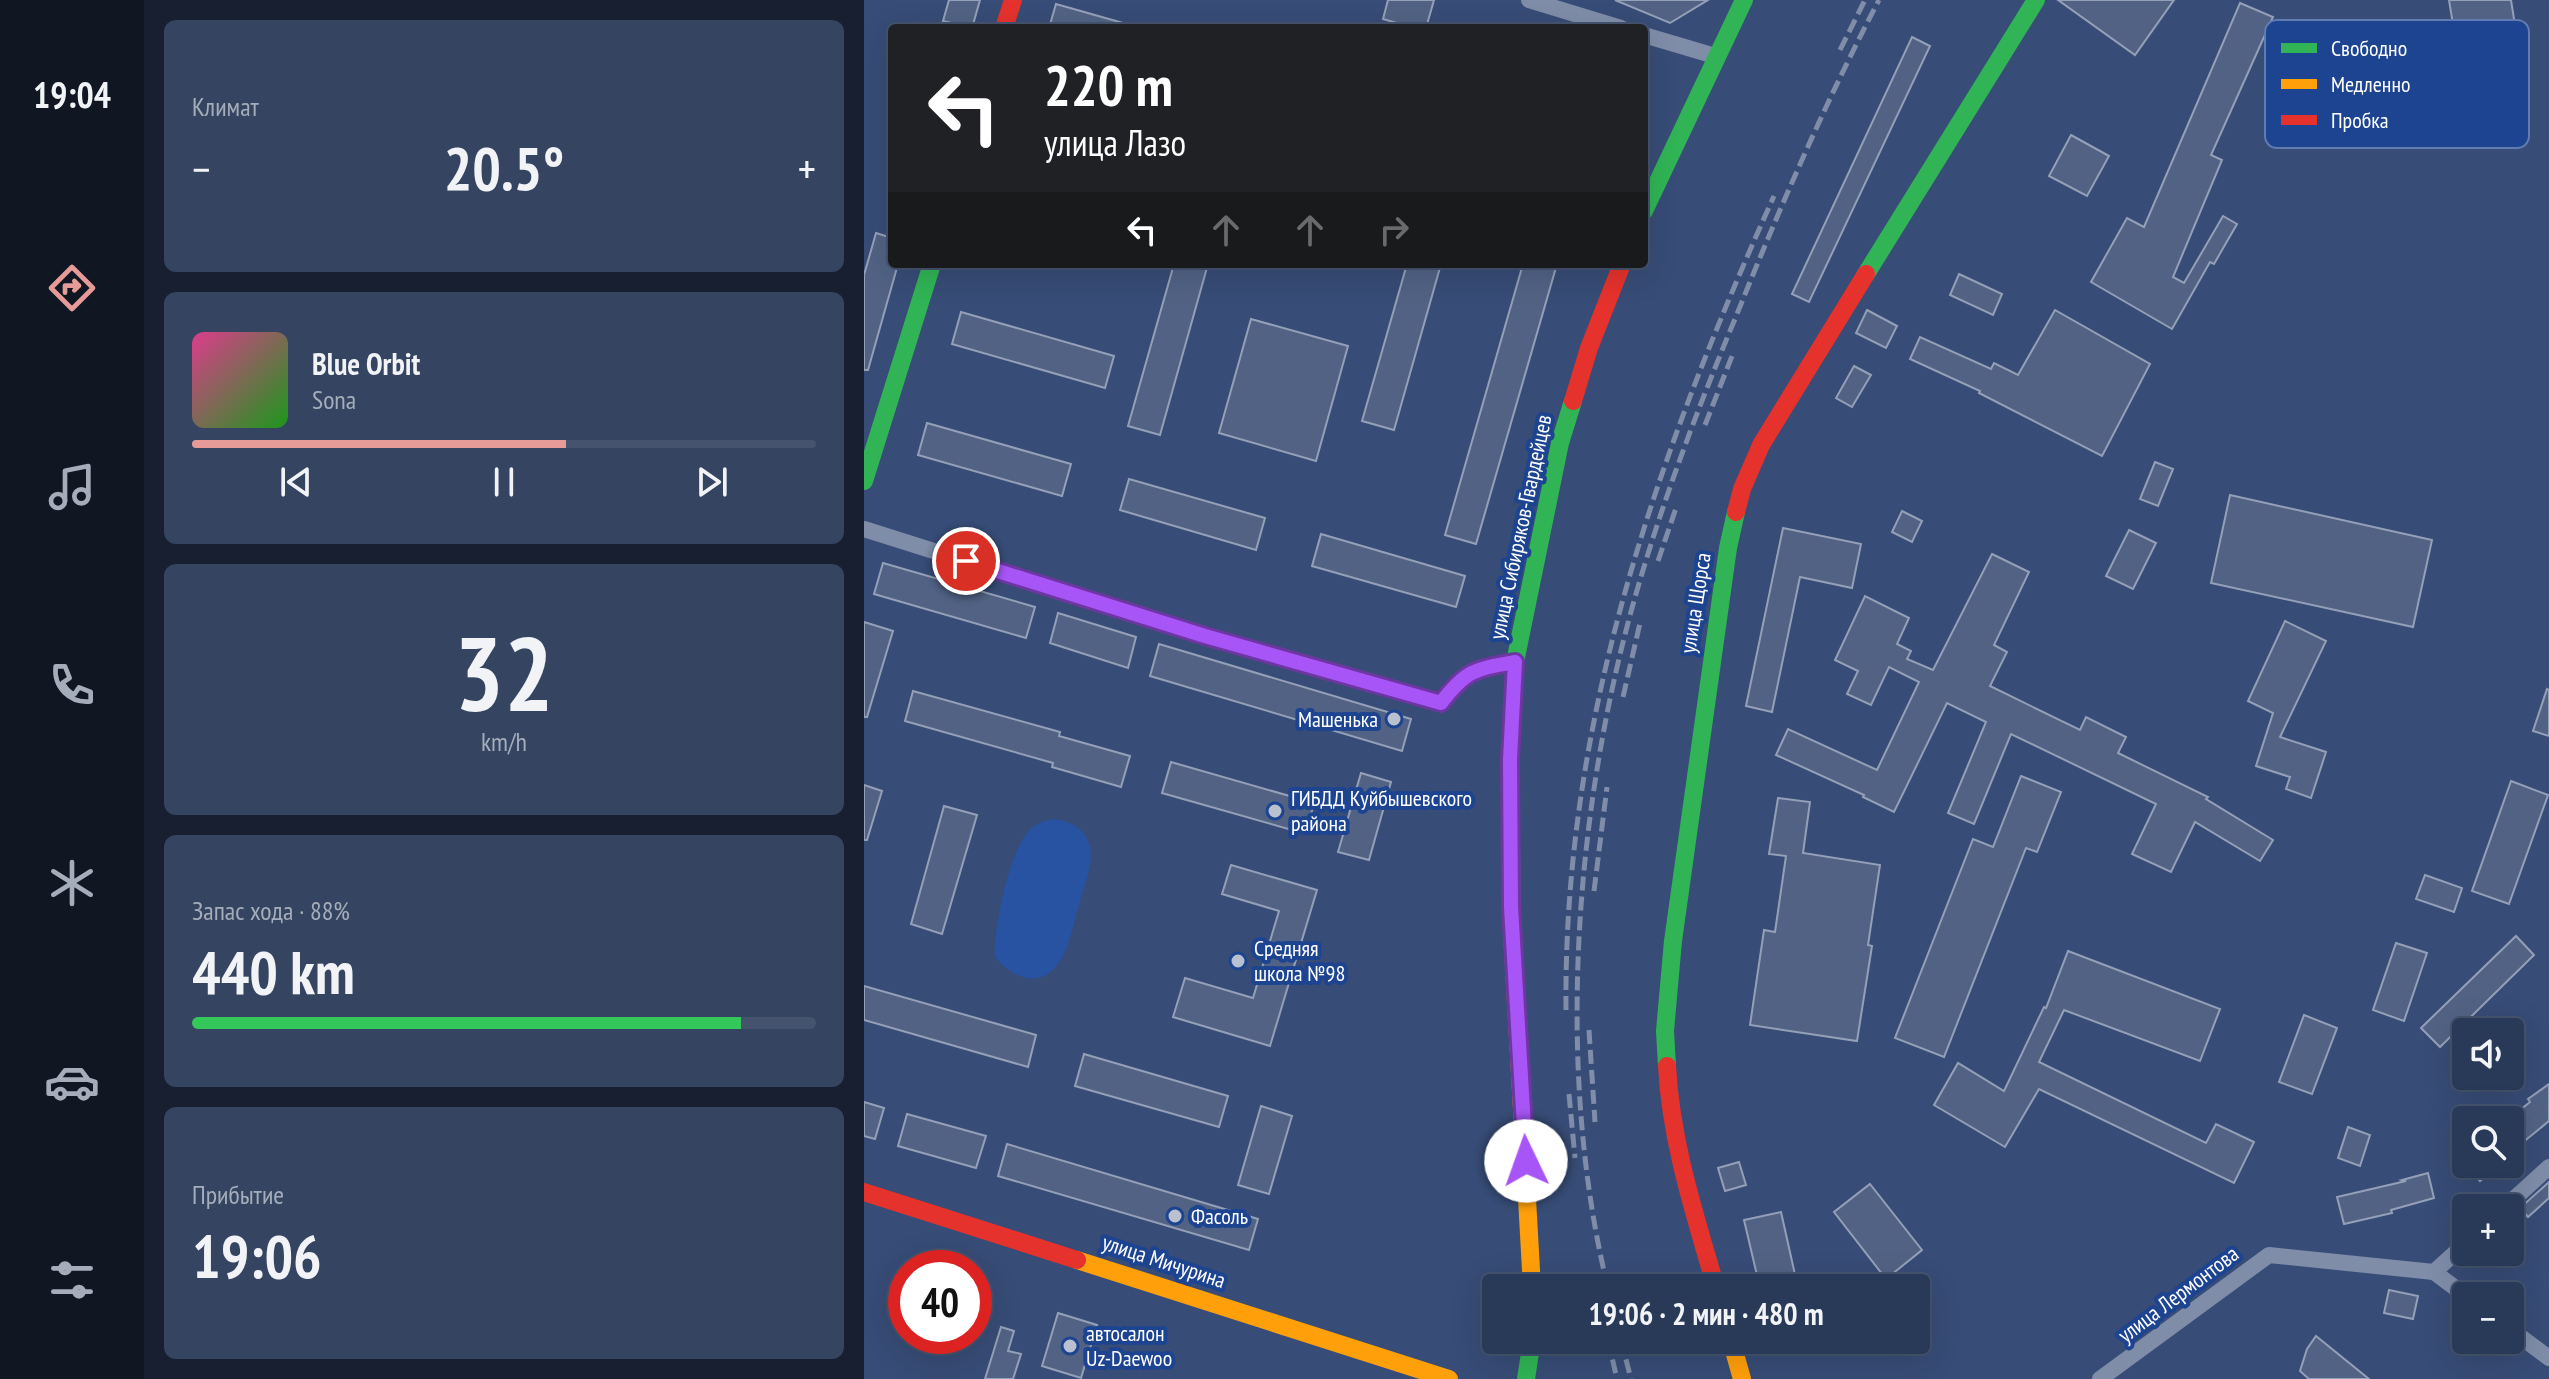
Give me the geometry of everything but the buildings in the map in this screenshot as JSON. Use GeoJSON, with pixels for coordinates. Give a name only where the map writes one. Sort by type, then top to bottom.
{"type":"FeatureCollection","features":[{"type":"Feature","properties":{"kind":"street"},"geometry":{"type":"LineString","coordinates":[[1005,24],[1013,0]]}},
{"type":"Feature","properties":{"kind":"street"},"geometry":{"type":"LineString","coordinates":[[1529,0],[1608,24]]}},
{"type":"Feature","properties":{"kind":"street"},"geometry":{"type":"LineString","coordinates":[[1648,202],[1744,0]]}},
{"type":"Feature","properties":{"kind":"street","name":"улица Щорса"},"geometry":{"type":"LineString","coordinates":[[1712,1274],[1682,1170],[1669,1103],[1665,1031],[1673,941],[1704,708],[1728,548],[1742,489],[1761,445],[2036,0]]}},
{"type":"Feature","properties":{"kind":"street"},"geometry":{"type":"LineString","coordinates":[[1648,36],[1715,56]]}},
{"type":"Feature","properties":{"kind":"street"},"geometry":{"type":"LineString","coordinates":[[864,481],[931,268]]}},
{"type":"Feature","properties":{"kind":"street","name":"улица Сибиряков-Гвардейцев"},"geometry":{"type":"LineString","coordinates":[[1531,1274],[1511,907],[1510,759],[1515,662],[1560,443],[1589,348],[1620,268]]}},
{"type":"Feature","properties":{"kind":"street"},"geometry":{"type":"LineString","coordinates":[[864,529],[1241,647],[1441,703],[1455,685],[1475,669],[1515,662]]}},
{"type":"Feature","properties":{"kind":"street"},"geometry":{"type":"LineString","coordinates":[[2519,1194],[2549,1167]]}},
{"type":"Feature","properties":{"kind":"street","name":"улица Мичурина"},"geometry":{"type":"LineString","coordinates":[[864,1192],[1449,1379]]}},
{"type":"Feature","properties":{"kind":"street","name":"улица Лермонтова"},"geometry":{"type":"LineString","coordinates":[[2100,1379],[2269,1255],[2434,1272]]}},
{"type":"Feature","properties":{"kind":"street"},"geometry":{"type":"LineString","coordinates":[[2452,1256],[2434,1272],[2452,1286]]}},
{"type":"Feature","properties":{"kind":"street"},"geometry":{"type":"LineString","coordinates":[[2524,1339],[2549,1358]]}},
{"type":"Feature","properties":{"kind":"street"},"geometry":{"type":"LineString","coordinates":[[1526,1379],[1530,1354]]}},
{"type":"Feature","properties":{"kind":"street"},"geometry":{"type":"LineString","coordinates":[[1735,1354],[1742,1379]]}},
{"type":"Feature","properties":{"kind":"shaded area"},"geometry":{"type":"Polygon","coordinates":[[[1054,819],[1069,823],[1082,832],[1090,849],[1090,866],[1071,935],[1060,961],[1045,976],[1028,978],[1010,971],[995,957],[1000,911],[1008,875],[1020,843],[1032,827],[1054,819]]]}},
{"type":"Feature","properties":{"kind":"railway"},"geometry":{"type":"LineString","coordinates":[[1840,50],[1865,0]]}},
{"type":"Feature","properties":{"kind":"railway"},"geometry":{"type":"LineString","coordinates":[[1605,1274],[1591,1204],[1581,1116],[1577,1027],[1579,936],[1587,846],[1599,756],[1616,670],[1660,518],[1710,381],[1804,155],[1879,0]]}},
{"type":"Feature","properties":{"kind":"railway"},"geometry":{"type":"LineString","coordinates":[[1566,1010],[1569,903],[1581,797],[1600,694],[1625,592],[1692,392],[1774,196]]}},
{"type":"Feature","properties":{"kind":"railway"},"geometry":{"type":"LineString","coordinates":[[1705,425],[1734,351]]}},
{"type":"Feature","properties":{"kind":"railway"},"geometry":{"type":"LineString","coordinates":[[1658,561],[1676,508]]}},
{"type":"Feature","properties":{"kind":"railway"},"geometry":{"type":"LineString","coordinates":[[1623,697],[1640,623]]}},
{"type":"Feature","properties":{"kind":"railway"},"geometry":{"type":"LineString","coordinates":[[1594,891],[1607,787]]}},
{"type":"Feature","properties":{"kind":"railway"},"geometry":{"type":"LineString","coordinates":[[1589,1030],[1595,1122]]}},
{"type":"Feature","properties":{"kind":"railway"},"geometry":{"type":"LineString","coordinates":[[1569,1094],[1575,1158]]}},
{"type":"Feature","properties":{"kind":"railway"},"geometry":{"type":"LineString","coordinates":[[1611,1354],[1617,1379]]}},
{"type":"Feature","properties":{"kind":"railway"},"geometry":{"type":"LineString","coordinates":[[1625,1354],[1631,1379]]}},
{"type":"Feature","properties":{"kind":"traffic: fast"},"geometry":{"type":"LineString","coordinates":[[1648,203],[1744,0]]}},
{"type":"Feature","properties":{"kind":"traffic: fast"},"geometry":{"type":"LineString","coordinates":[[1866,274],[2036,0]]}},
{"type":"Feature","properties":{"kind":"traffic: fast"},"geometry":{"type":"LineString","coordinates":[[864,481],[931,268]]}},
{"type":"Feature","properties":{"kind":"traffic: fast"},"geometry":{"type":"LineString","coordinates":[[1512,930],[1510,759],[1515,662],[1560,443],[1573,401]]}},
{"type":"Feature","properties":{"kind":"traffic: fast"},"geometry":{"type":"LineString","coordinates":[[1667,1066],[1665,1031],[1673,941],[1728,548],[1736,512]]}},
{"type":"Feature","properties":{"kind":"traffic: fast"},"geometry":{"type":"LineString","coordinates":[[1526,1379],[1530,1354]]}},
{"type":"Feature","properties":{"kind":"traffic: slow"},"geometry":{"type":"LineString","coordinates":[[1512,930],[1531,1274]]}},
{"type":"Feature","properties":{"kind":"traffic: slow"},"geometry":{"type":"LineString","coordinates":[[1077,1260],[1449,1379]]}},
{"type":"Feature","properties":{"kind":"traffic: slow"},"geometry":{"type":"LineString","coordinates":[[1735,1354],[1742,1379]]}},
{"type":"Feature","properties":{"kind":"traffic: jam"},"geometry":{"type":"LineString","coordinates":[[1005,24],[1013,0]]}},
{"type":"Feature","properties":{"kind":"traffic: jam"},"geometry":{"type":"LineString","coordinates":[[1573,401],[1589,348],[1620,268]]}},
{"type":"Feature","properties":{"kind":"traffic: jam"},"geometry":{"type":"LineString","coordinates":[[1736,512],[1742,489],[1761,445],[1866,274]]}},
{"type":"Feature","properties":{"kind":"traffic: jam"},"geometry":{"type":"LineString","coordinates":[[1667,1066],[1679,1151],[1712,1274]]}},
{"type":"Feature","properties":{"kind":"traffic: jam"},"geometry":{"type":"LineString","coordinates":[[864,1192],[1077,1260]]}},
{"type":"Feature","properties":{"kind":"place","name":"Машенька"},"geometry":{"type":"Point","coordinates":[1394,719]}},
{"type":"Feature","properties":{"kind":"place","name":"ГИБДД Куйбышевского района"},"geometry":{"type":"Point","coordinates":[1275,811]}},
{"type":"Feature","properties":{"kind":"place","name":"Средняя школа №98"},"geometry":{"type":"Point","coordinates":[1238,961]}},
{"type":"Feature","properties":{"kind":"place","name":"Фасоль"},"geometry":{"type":"Point","coordinates":[1175,1216]}},
{"type":"Feature","properties":{"kind":"place","name":"автосалон Uz-Daewoo"},"geometry":{"type":"Point","coordinates":[1070,1346]}},
{"type":"Feature","properties":{"kind":"route"},"geometry":{"type":"LineString","coordinates":[[966,561],[1255,651],[1441,703],[1455,685],[1475,669],[1515,662],[1510,759],[1511,907],[1526,1161]]}}]}
